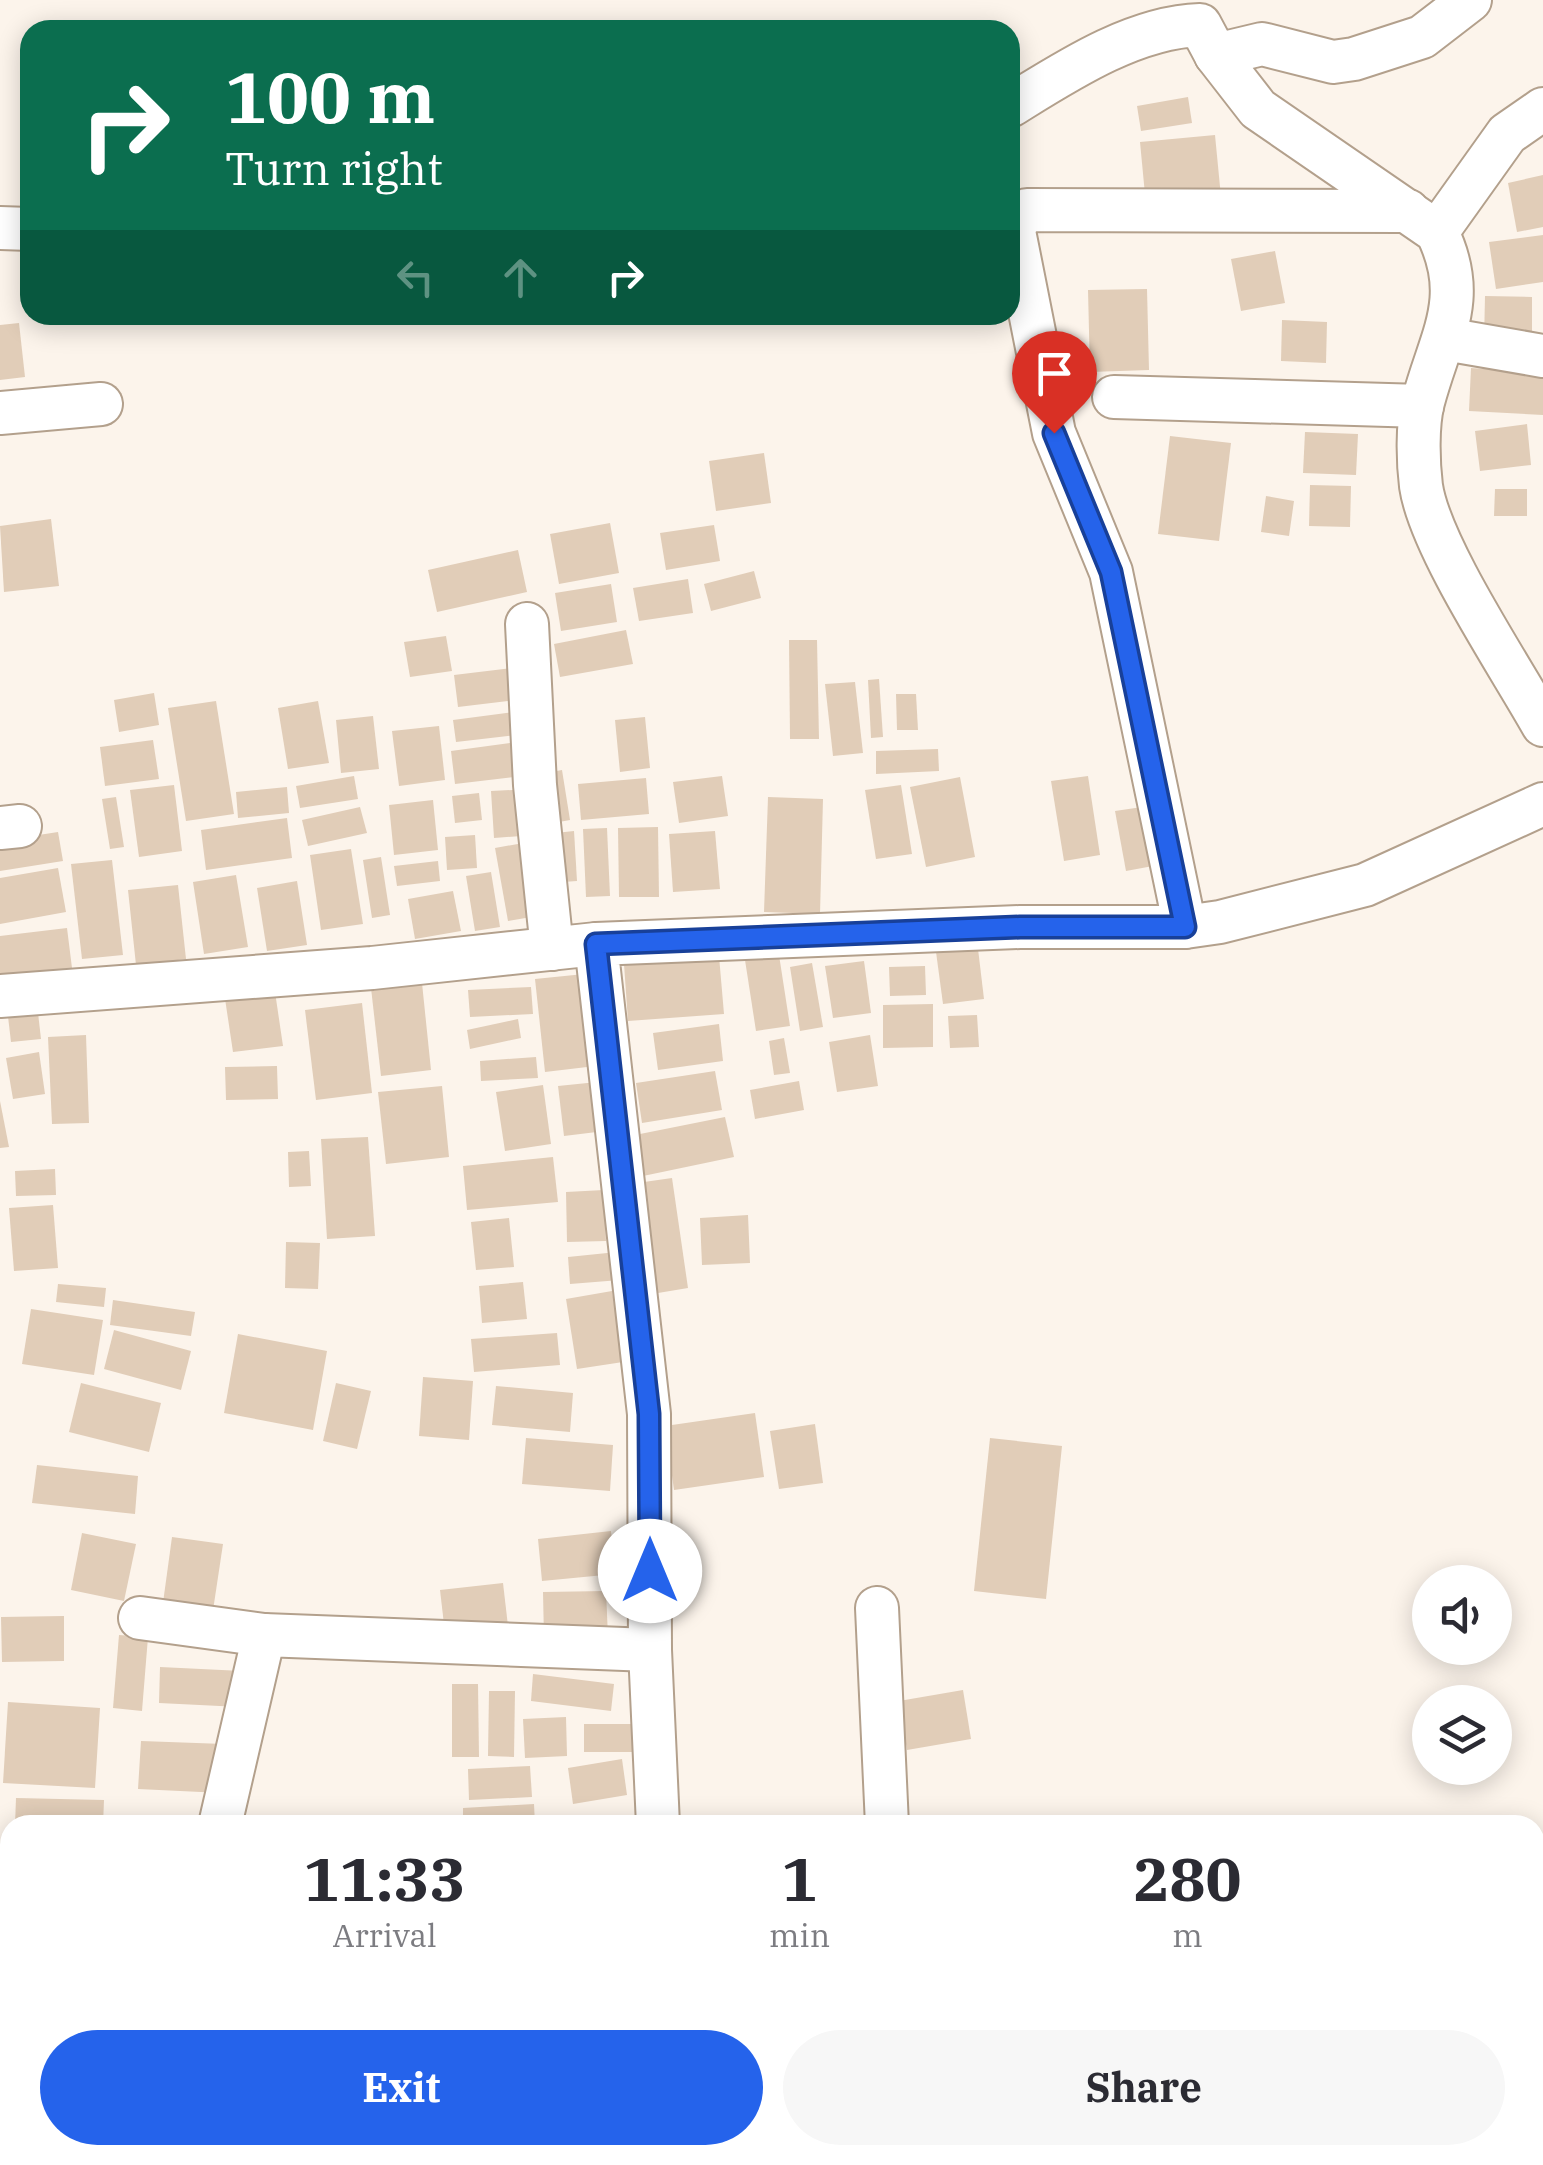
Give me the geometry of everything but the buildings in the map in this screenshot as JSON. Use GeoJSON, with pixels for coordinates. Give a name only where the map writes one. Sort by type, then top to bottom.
{"type":"FeatureCollection","features":[{"type":"Feature","properties":{"kind":"street"},"geometry":{"type":"LineString","coordinates":[[1216,55],[1262,44],[1333,62],[1354,59],[1422,37],[1470,0]]}},
{"type":"Feature","properties":{"kind":"street"},"geometry":{"type":"LineString","coordinates":[[1020,100],[1075,65],[1159,34],[1200,25],[1216,55],[1258,109],[1423,222],[1447,253],[1454,292],[1444,339],[1422,406],[1420,482],[1429,518],[1543,725]]}},
{"type":"Feature","properties":{"kind":"street"},"geometry":{"type":"LineString","coordinates":[[1020,219],[1028,210],[1423,222],[1508,134],[1543,109]]}},
{"type":"Feature","properties":{"kind":"street"},"geometry":{"type":"LineString","coordinates":[[1020,261],[1054,433],[1111,572],[1185,927]]}},
{"type":"Feature","properties":{"kind":"street"},"geometry":{"type":"LineString","coordinates":[[1444,339],[1543,356]]}},
{"type":"Feature","properties":{"kind":"street"},"geometry":{"type":"LineString","coordinates":[[1114,397],[1422,406]]}},
{"type":"Feature","properties":{"kind":"street"},"geometry":{"type":"LineString","coordinates":[[0,413],[101,404]]}},
{"type":"Feature","properties":{"kind":"street"},"geometry":{"type":"LineString","coordinates":[[527,624],[535,785],[552,949]]}},
{"type":"Feature","properties":{"kind":"street"},"geometry":{"type":"LineString","coordinates":[[0,996],[372,968],[596,944],[1020,927],[1185,927],[1365,885],[1543,804]]}},
{"type":"Feature","properties":{"kind":"street"},"geometry":{"type":"LineString","coordinates":[[596,944],[649,1414],[650,1650],[658,1815]]}},
{"type":"Feature","properties":{"kind":"street"},"geometry":{"type":"LineString","coordinates":[[877,1608],[887,1815]]}},
{"type":"Feature","properties":{"kind":"street"},"geometry":{"type":"LineString","coordinates":[[140,1618],[264,1635],[650,1650]]}},
{"type":"Feature","properties":{"kind":"street"},"geometry":{"type":"LineString","coordinates":[[222,1815],[264,1635]]}},
{"type":"Feature","properties":{"kind":"route"},"geometry":{"type":"LineString","coordinates":[[650,1571],[649,1414],[596,944],[1020,927],[1185,927],[1111,572],[1054,433]]}}]}
